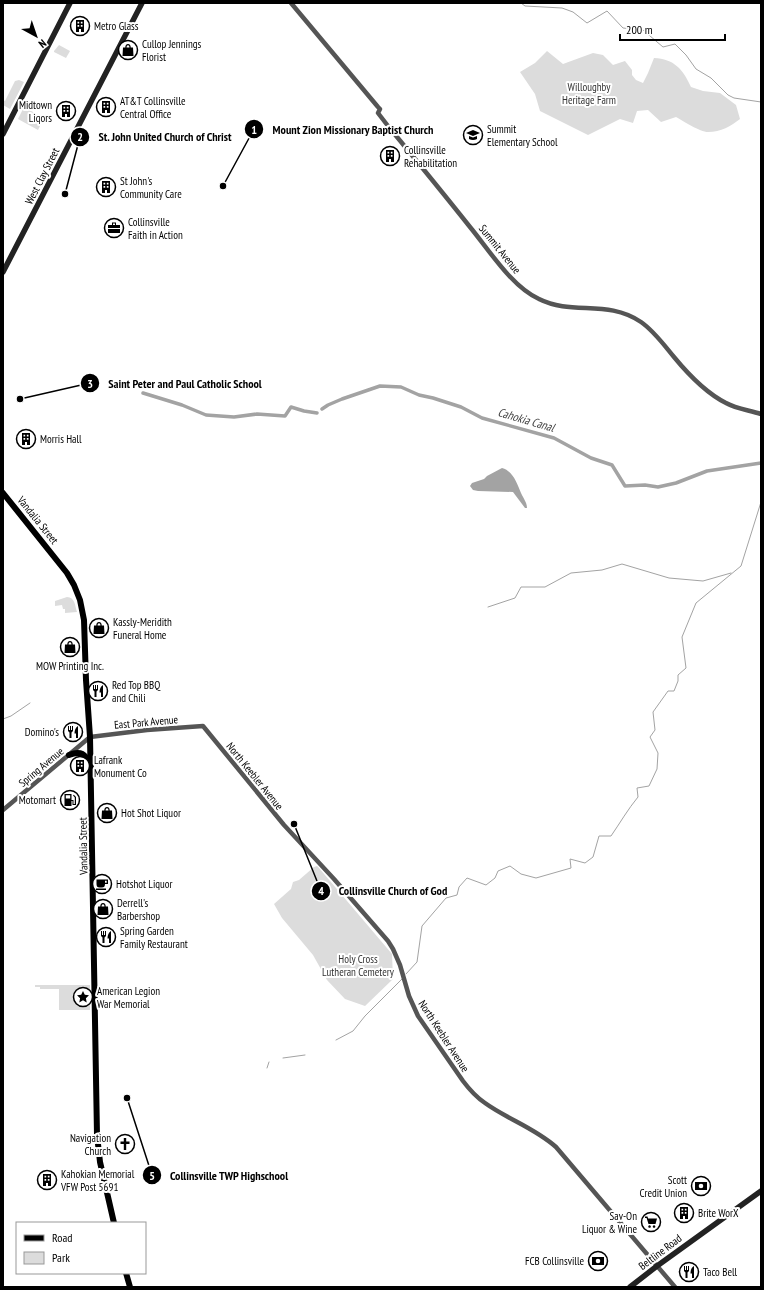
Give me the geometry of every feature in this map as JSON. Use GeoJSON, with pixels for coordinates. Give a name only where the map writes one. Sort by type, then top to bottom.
{"type":"FeatureCollection","features":[{"type":"Feature","properties":{"kind":"main road"},"geometry":{"type":"LineString","coordinates":[[3,134],[70,3]]}},
{"type":"Feature","properties":{"kind":"main road","name":"West Clay Street"},"geometry":{"type":"LineString","coordinates":[[3,272],[142,3]]}},
{"type":"Feature","properties":{"kind":"main road","name":"Vandalia Street"},"geometry":{"type":"LineString","coordinates":[[3,493],[67,573],[80,600],[84,620],[91,766],[97,1135],[100,1162],[114,1222]]}},
{"type":"Feature","properties":{"kind":"main road"},"geometry":{"type":"LineString","coordinates":[[69,755],[80,753],[88,760],[91,766]]}},
{"type":"Feature","properties":{"kind":"main road","name":"Beltline Road"},"geometry":{"type":"LineString","coordinates":[[630,1287],[761,1191]]}},
{"type":"Feature","properties":{"kind":"main road"},"geometry":{"type":"LineString","coordinates":[[126,1274],[130,1287]]}},
{"type":"Feature","properties":{"kind":"street","name":"Summit Avenue"},"geometry":{"type":"LineString","coordinates":[[291,3],[380,109],[378,113],[388,126],[522,289],[540,300],[553,305],[611,310],[636,319],[653,332],[693,379],[726,403],[747,411],[761,414]]}},
{"type":"Feature","properties":{"kind":"street","name":"East Park Avenue"},"geometry":{"type":"LineString","coordinates":[[90,737],[147,730],[203,726]]}},
{"type":"Feature","properties":{"kind":"street","name":"North Keebler Avenue"},"geometry":{"type":"LineString","coordinates":[[203,726],[284,825],[388,941],[400,965],[409,996],[418,1016],[462,1081],[485,1104],[543,1137],[556,1147],[676,1287]]}},
{"type":"Feature","properties":{"kind":"street","name":"Spring Avenue"},"geometry":{"type":"LineString","coordinates":[[3,810],[90,737]]}},
{"type":"Feature","properties":{"kind":"green space"},"geometry":{"type":"Polygon","coordinates":[[[59,45],[70,51],[66,58],[54,52],[59,45]]]}},
{"type":"Feature","properties":{"kind":"green space","name":"Willoughby Heritage Farm"},"geometry":{"type":"Polygon","coordinates":[[[547,51],[563,64],[593,53],[603,55],[613,65],[625,61],[632,70],[632,75],[636,80],[643,83],[654,58],[667,60],[681,70],[691,87],[703,91],[720,93],[736,105],[740,119],[726,128],[717,131],[705,132],[676,117],[661,122],[648,110],[637,111],[633,123],[620,119],[588,135],[540,111],[535,94],[520,72],[535,63],[547,51]]]}},
{"type":"Feature","properties":{"kind":"green space"},"geometry":{"type":"Polygon","coordinates":[[[19,80],[24,82],[10,109],[3,105],[3,100],[5,101],[15,81],[19,80]]]}},
{"type":"Feature","properties":{"kind":"green space"},"geometry":{"type":"Polygon","coordinates":[[[24,107],[44,118],[38,130],[18,119],[24,107]]]}},
{"type":"Feature","properties":{"kind":"green space"},"geometry":{"type":"Polygon","coordinates":[[[67,597],[72,598],[77,612],[65,613],[65,609],[63,609],[62,605],[55,606],[55,601],[67,597]]]}},
{"type":"Feature","properties":{"kind":"green space","name":"Holy Cross Lutheran Cemetery"},"geometry":{"type":"Polygon","coordinates":[[[317,866],[392,954],[393,979],[365,1006],[345,999],[327,980],[313,955],[282,918],[274,904],[291,889],[293,882],[299,880],[317,866]]]}},
{"type":"Feature","properties":{"kind":"green space"},"geometry":{"type":"Polygon","coordinates":[[[35,985],[90,985],[90,1010],[59,1010],[59,989],[40,989],[40,987],[35,987],[35,985]]]}},
{"type":"Feature","properties":{"kind":"shaded area"},"geometry":{"type":"Polygon","coordinates":[[[502,468],[509,472],[514,478],[526,502],[527,508],[525,508],[513,492],[478,491],[473,490],[470,486],[472,483],[484,479],[502,468]]]}},
{"type":"Feature","properties":{"kind":"waterway"},"geometry":{"type":"LineString","coordinates":[[521,3],[525,6],[562,8],[573,12],[587,23],[607,11],[623,28],[643,30],[663,47],[675,44],[686,55],[696,69],[711,78],[728,95],[734,98],[761,102]]}},
{"type":"Feature","properties":{"kind":"waterway","name":"Cahokia Canal"},"geometry":{"type":"LineString","coordinates":[[322,409],[342,399],[380,386],[401,387],[419,395],[461,407],[482,418],[554,438],[591,458],[612,465],[625,486],[645,485],[658,487],[676,483],[707,471],[761,463]]}},
{"type":"Feature","properties":{"kind":"waterway","name":"Cahokia Canal"},"geometry":{"type":"LineString","coordinates":[[143,393],[182,405],[206,415],[234,417],[257,414],[285,416],[291,407],[317,413]]}},
{"type":"Feature","properties":{"kind":"waterway"},"geometry":{"type":"LineString","coordinates":[[406,974],[417,962],[422,926],[446,898],[457,895],[459,887],[467,878],[486,885],[495,878],[498,871],[510,866],[521,874],[536,878],[571,868],[570,859],[585,863],[593,857],[599,836],[611,836],[638,797],[637,788],[649,786],[657,769],[658,753],[650,737],[655,730],[653,712],[668,691],[674,691],[678,681],[678,675],[686,668],[682,637],[696,603],[741,566],[761,502]]}},
{"type":"Feature","properties":{"kind":"waterway"},"geometry":{"type":"LineString","coordinates":[[488,607],[515,598],[521,587],[545,587],[571,573],[602,570],[622,564],[669,578],[703,581],[731,573]]}},
{"type":"Feature","properties":{"kind":"waterway"},"geometry":{"type":"LineString","coordinates":[[3,719],[11,716],[30,703]]}},
{"type":"Feature","properties":{"kind":"waterway"},"geometry":{"type":"LineString","coordinates":[[336,1040],[353,1031],[365,1016],[402,979]]}},
{"type":"Feature","properties":{"kind":"waterway"},"geometry":{"type":"LineString","coordinates":[[283,1058],[305,1055]]}},
{"type":"Feature","properties":{"kind":"waterway"},"geometry":{"type":"LineString","coordinates":[[267,1068],[269,1062]]}},
{"type":"Feature","properties":{"kind":"place","name":"Metro Glass"},"geometry":{"type":"Point","coordinates":[80,26]}},
{"type":"Feature","properties":{"kind":"place","name":"Cullop Jennings Florist"},"geometry":{"type":"Point","coordinates":[128,50]}},
{"type":"Feature","properties":{"kind":"place","name":"AT&T Collinsville Central Office"},"geometry":{"type":"Point","coordinates":[106,107]}},
{"type":"Feature","properties":{"kind":"place","name":"Midtown Liqors"},"geometry":{"type":"Point","coordinates":[66,111]}},
{"type":"Feature","properties":{"kind":"place","name":"Summit Elementary School"},"geometry":{"type":"Point","coordinates":[473,135]}},
{"type":"Feature","properties":{"kind":"place","name":"Collinsville Rehabilitation"},"geometry":{"type":"Point","coordinates":[390,156]}},
{"type":"Feature","properties":{"kind":"place","name":"Mount Zion Missionary Baptist Church"},"geometry":{"type":"Point","coordinates":[223,186]}},
{"type":"Feature","properties":{"kind":"place","name":"St John's Community Care"},"geometry":{"type":"Point","coordinates":[106,187]}},
{"type":"Feature","properties":{"kind":"place","name":"St. John United Church of Christ"},"geometry":{"type":"Point","coordinates":[65,194]}},
{"type":"Feature","properties":{"kind":"place","name":"Collinsville Faith in Action"},"geometry":{"type":"Point","coordinates":[114,228]}},
{"type":"Feature","properties":{"kind":"place","name":"Saint Peter and Paul Catholic School"},"geometry":{"type":"Point","coordinates":[20,399]}},
{"type":"Feature","properties":{"kind":"place","name":"Morris Hall"},"geometry":{"type":"Point","coordinates":[26,439]}},
{"type":"Feature","properties":{"kind":"place","name":"Kassly-Meridith Funeral Home"},"geometry":{"type":"Point","coordinates":[99,628]}},
{"type":"Feature","properties":{"kind":"place","name":"MOW Printing Inc."},"geometry":{"type":"Point","coordinates":[70,647]}},
{"type":"Feature","properties":{"kind":"place","name":"Red Top BBQ and Chili"},"geometry":{"type":"Point","coordinates":[98,691]}},
{"type":"Feature","properties":{"kind":"place","name":"Domino's"},"geometry":{"type":"Point","coordinates":[73,732]}},
{"type":"Feature","properties":{"kind":"place","name":"Lafrank Monument Co"},"geometry":{"type":"Point","coordinates":[80,766]}},
{"type":"Feature","properties":{"kind":"place","name":"Motomart"},"geometry":{"type":"Point","coordinates":[70,800]}},
{"type":"Feature","properties":{"kind":"place","name":"Hot Shot Liquor"},"geometry":{"type":"Point","coordinates":[107,813]}},
{"type":"Feature","properties":{"kind":"place","name":"Collinsville Church of God"},"geometry":{"type":"Point","coordinates":[294,824]}},
{"type":"Feature","properties":{"kind":"place","name":"Hotshot Liquor"},"geometry":{"type":"Point","coordinates":[102,884]}},
{"type":"Feature","properties":{"kind":"place","name":"Derrell's Barbershop"},"geometry":{"type":"Point","coordinates":[103,909]}},
{"type":"Feature","properties":{"kind":"place","name":"Spring Garden Family Restaurant"},"geometry":{"type":"Point","coordinates":[106,937]}},
{"type":"Feature","properties":{"kind":"place","name":"American Legion War Memorial"},"geometry":{"type":"Point","coordinates":[83,997]}},
{"type":"Feature","properties":{"kind":"place","name":"Collinsville TWP Highschool"},"geometry":{"type":"Point","coordinates":[127,1098]}},
{"type":"Feature","properties":{"kind":"place","name":"Navigation Church"},"geometry":{"type":"Point","coordinates":[125,1144]}},
{"type":"Feature","properties":{"kind":"place","name":"Kahokian Memorial VFW Post 5691"},"geometry":{"type":"Point","coordinates":[47,1180]}},
{"type":"Feature","properties":{"kind":"place","name":"Scott Credit Union"},"geometry":{"type":"Point","coordinates":[701,1186]}},
{"type":"Feature","properties":{"kind":"place","name":"Brite WorX"},"geometry":{"type":"Point","coordinates":[684,1213]}},
{"type":"Feature","properties":{"kind":"place","name":"Sav-On Liquor & Wine"},"geometry":{"type":"Point","coordinates":[651,1222]}},
{"type":"Feature","properties":{"kind":"place","name":"FCB Collinsville"},"geometry":{"type":"Point","coordinates":[598,1261]}},
{"type":"Feature","properties":{"kind":"place","name":"Taco Bell"},"geometry":{"type":"Point","coordinates":[689,1272]}}]}
